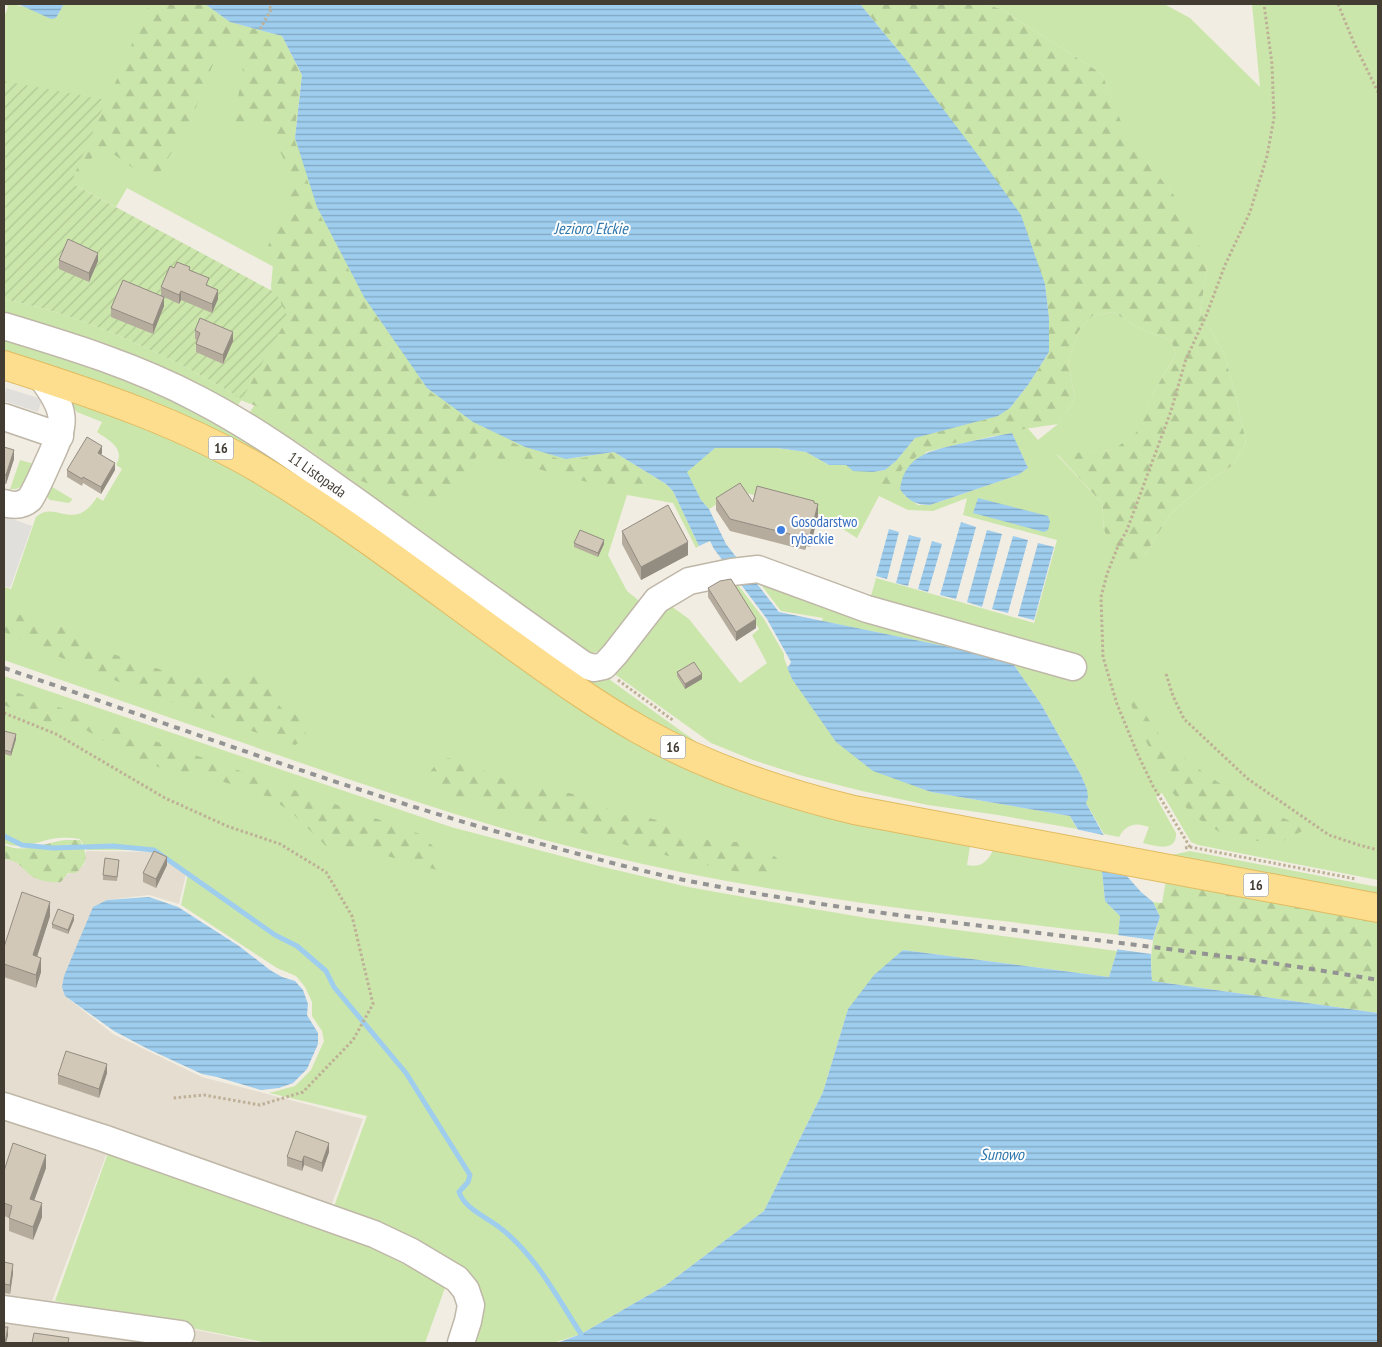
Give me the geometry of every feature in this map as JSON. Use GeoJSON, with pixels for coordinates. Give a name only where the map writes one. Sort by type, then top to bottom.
{"type":"FeatureCollection","features":[{"type":"Feature","properties":{"kind":"main road","name":"16"},"geometry":{"type":"LineString","coordinates":[[4,365],[125,405],[176,426],[267,473],[343,523],[585,696],[642,731],[734,773],[808,798],[872,813],[1378,908]]}},
{"type":"Feature","properties":{"kind":"street","name":"11 Listopada"},"geometry":{"type":"LineString","coordinates":[[4,326],[132,368],[197,398],[236,420],[304,465],[584,665],[594,668],[604,666]]}},
{"type":"Feature","properties":{"kind":"street"},"geometry":{"type":"LineString","coordinates":[[4,503],[18,506],[30,499],[60,436],[62,421],[60,407],[41,377]]}},
{"type":"Feature","properties":{"kind":"street"},"geometry":{"type":"LineString","coordinates":[[4,417],[60,436]]}},
{"type":"Feature","properties":{"kind":"street"},"geometry":{"type":"LineString","coordinates":[[604,666],[657,600],[689,581],[758,569],[867,609],[1073,667]]}},
{"type":"Feature","properties":{"kind":"street"},"geometry":{"type":"LineString","coordinates":[[4,1106],[104,1138],[374,1234],[410,1251],[457,1279],[466,1290],[471,1305],[461,1343]]}},
{"type":"Feature","properties":{"kind":"street"},"geometry":{"type":"LineString","coordinates":[[4,1309],[181,1334]]}},
{"type":"Feature","properties":{"kind":"path"},"geometry":{"type":"LineString","coordinates":[[1190,847],[1153,786],[1117,704],[1103,658],[1100,597],[1107,574],[1118,546],[1127,530],[1171,411],[1186,359],[1206,316],[1225,265],[1250,212],[1267,156],[1274,118],[1272,64],[1264,4]]}},
{"type":"Feature","properties":{"kind":"path"},"geometry":{"type":"LineString","coordinates":[[1338,4],[1354,43],[1378,92]]}},
{"type":"Feature","properties":{"kind":"path"},"geometry":{"type":"LineString","coordinates":[[260,29],[272,8],[267,6]]}},
{"type":"Feature","properties":{"kind":"path"},"geometry":{"type":"LineString","coordinates":[[604,666],[610,674],[681,727]]}},
{"type":"Feature","properties":{"kind":"path"},"geometry":{"type":"LineString","coordinates":[[1166,674],[1173,696],[1184,719],[1248,779],[1329,834],[1378,850]]}},
{"type":"Feature","properties":{"kind":"path"},"geometry":{"type":"LineString","coordinates":[[4,713],[56,734],[165,798],[227,826],[280,844],[326,872],[352,916],[373,1004],[353,1040],[303,1092],[260,1105],[204,1096],[173,1098]]}},
{"type":"Feature","properties":{"kind":"shaded area"},"geometry":{"type":"Polygon","coordinates":[[[6,388],[42,399],[38,412],[4,401],[6,388]]]}},
{"type":"Feature","properties":{"kind":"shaded area"},"geometry":{"type":"Polygon","coordinates":[[[4,516],[32,526],[10,588],[4,586],[4,516]]]}},
{"type":"Feature","properties":{"kind":"shaded area"},"geometry":{"type":"Polygon","coordinates":[[[86,851],[152,852],[186,874],[179,904],[149,895],[107,900],[65,996],[113,1034],[202,1077],[363,1119],[325,1223],[109,1147],[52,1301],[261,1343],[4,1343],[4,859],[15,861],[32,876],[65,876],[84,865],[86,851]]]}},
{"type":"Feature","properties":{"kind":"green space"},"geometry":{"type":"Polygon","coordinates":[[[6,4],[25,7],[56,18],[64,4],[205,4],[230,22],[282,36],[302,75],[295,138],[566,459],[614,452],[666,484],[673,491],[699,546],[696,548],[673,503],[627,495],[608,555],[627,591],[643,604],[605,646],[597,652],[588,652],[312,452],[250,412],[301,334],[287,274],[127,188],[116,207],[71,183],[4,81],[4,17],[8,7],[6,4]]]}},
{"type":"Feature","properties":{"kind":"green space"},"geometry":{"type":"Polygon","coordinates":[[[149,4],[203,4],[230,22],[281,36],[301,75],[294,138],[316,208],[363,297],[426,389],[472,423],[524,448],[566,461],[611,453],[646,480],[648,491],[606,487],[478,453],[465,480],[453,493],[416,500],[361,481],[261,408],[230,396],[266,333],[272,299],[273,265],[268,246],[280,220],[291,207],[286,164],[275,141],[254,125],[239,137],[232,126],[243,73],[241,55],[219,49],[193,115],[159,174],[141,174],[115,155],[93,156],[79,181],[73,199],[4,83],[107,102],[149,4]]]}},
{"type":"Feature","properties":{"kind":"green space"},"geometry":{"type":"Polygon","coordinates":[[[860,4],[984,4],[1001,9],[1102,74],[1127,137],[1173,194],[1193,228],[1207,268],[1200,312],[1224,354],[1237,399],[1246,443],[1233,465],[1213,478],[1171,513],[1144,556],[1134,565],[1124,566],[1112,552],[1104,529],[1102,503],[1057,454],[1113,450],[1136,433],[1153,393],[1176,354],[1171,341],[1137,327],[1113,312],[1092,316],[1078,332],[1068,362],[1075,399],[1058,424],[991,434],[924,450],[903,468],[890,489],[883,488],[880,484],[915,438],[998,416],[1010,408],[1028,385],[1049,352],[1049,318],[1045,284],[907,61],[860,4]]]}},
{"type":"Feature","properties":{"kind":"green space"},"geometry":{"type":"Polygon","coordinates":[[[984,4],[1164,4],[1190,18],[1260,87],[1252,4],[1378,4],[1378,880],[1198,845],[1191,842],[1162,793],[1156,797],[1176,833],[1173,843],[1169,846],[1153,846],[1143,843],[1149,827],[1140,825],[1128,827],[1119,837],[1104,834],[1086,803],[1087,789],[1081,775],[1041,704],[1014,665],[964,650],[822,621],[823,618],[781,611],[759,582],[869,603],[876,578],[1034,623],[1057,540],[963,515],[967,498],[933,511],[908,510],[879,496],[857,538],[816,512],[739,491],[709,509],[701,500],[686,472],[715,448],[777,448],[806,452],[829,465],[846,465],[873,472],[885,470],[896,461],[915,438],[1010,408],[1038,440],[1058,424],[1075,399],[1068,362],[1078,332],[1092,316],[1113,312],[1137,327],[1171,341],[1176,354],[1153,393],[1137,433],[1113,450],[1057,455],[1102,503],[1104,529],[1144,556],[1171,513],[1213,478],[1233,465],[1246,443],[1237,399],[1224,354],[1200,312],[1207,268],[1173,194],[1126,137],[1102,74],[1001,9],[984,4]],[[1012,434],[993,436],[926,452],[904,495],[918,505],[930,505],[1018,475],[1028,468],[1012,434]]]}},
{"type":"Feature","properties":{"kind":"green space"},"geometry":{"type":"Polygon","coordinates":[[[4,81],[106,100],[71,183],[276,293],[288,317],[242,399],[197,373],[149,349],[76,319],[4,299],[4,81]]]}},
{"type":"Feature","properties":{"kind":"green space"},"geometry":{"type":"Polygon","coordinates":[[[4,299],[76,319],[149,349],[197,373],[242,399],[238,405],[176,373],[102,342],[4,313],[4,299]]]}},
{"type":"Feature","properties":{"kind":"green space"},"geometry":{"type":"Polygon","coordinates":[[[4,336],[132,378],[210,416],[606,677],[702,746],[700,747],[628,710],[382,538],[4,353],[4,336]]]}},
{"type":"Feature","properties":{"kind":"green space"},"geometry":{"type":"Polygon","coordinates":[[[67,399],[149,426],[242,473],[334,531],[570,703],[618,733],[834,817],[970,846],[967,865],[980,865],[989,858],[993,850],[1102,871],[1105,901],[1120,916],[1119,935],[796,893],[668,869],[563,845],[480,822],[399,796],[4,660],[4,587],[11,589],[36,517],[43,512],[50,511],[73,515],[89,508],[97,497],[103,501],[122,469],[116,465],[119,459],[117,449],[110,441],[97,432],[102,422],[77,412],[67,399]]]}},
{"type":"Feature","properties":{"kind":"green space"},"geometry":{"type":"Polygon","coordinates":[[[20,460],[34,464],[24,486],[10,489],[20,460]]]}},
{"type":"Feature","properties":{"kind":"green space"},"geometry":{"type":"Polygon","coordinates":[[[49,485],[72,500],[69,503],[50,500],[45,495],[49,485]]]}},
{"type":"Feature","properties":{"kind":"green space"},"geometry":{"type":"Polygon","coordinates":[[[735,581],[764,619],[784,654],[792,679],[873,770],[931,792],[1070,816],[1077,829],[928,805],[862,791],[803,776],[753,760],[711,743],[616,675],[615,668],[667,603],[689,619],[740,683],[767,663],[752,635],[759,629],[730,583],[735,581]]]}},
{"type":"Feature","properties":{"kind":"green space"},"geometry":{"type":"Polygon","coordinates":[[[4,610],[62,627],[110,653],[183,677],[229,678],[258,675],[271,680],[276,692],[277,703],[284,711],[294,713],[303,723],[306,735],[301,742],[295,745],[184,707],[111,679],[4,632],[4,610]]]}},
{"type":"Feature","properties":{"kind":"green space"},"geometry":{"type":"Polygon","coordinates":[[[4,676],[451,827],[599,866],[688,887],[867,918],[1117,951],[1109,977],[903,950],[848,1009],[823,1092],[764,1211],[666,1285],[581,1334],[553,1343],[468,1343],[479,1307],[332,1212],[367,1116],[269,1093],[295,1086],[311,1070],[324,1041],[322,1031],[312,1016],[312,1002],[305,987],[296,976],[277,968],[181,905],[188,874],[152,850],[87,850],[80,839],[70,838],[51,839],[22,846],[4,843],[4,676]]]}},
{"type":"Feature","properties":{"kind":"green space"},"geometry":{"type":"Polygon","coordinates":[[[1120,678],[1165,743],[1208,776],[1263,810],[1308,828],[1283,841],[1256,841],[1228,837],[1195,817],[1169,789],[1149,748],[1120,678]]]}},
{"type":"Feature","properties":{"kind":"green space"},"geometry":{"type":"Polygon","coordinates":[[[4,688],[420,834],[436,849],[444,863],[437,870],[362,849],[328,848],[292,813],[271,798],[218,780],[166,770],[130,756],[79,726],[51,724],[4,705],[4,688]]]}},
{"type":"Feature","properties":{"kind":"green space"},"geometry":{"type":"Polygon","coordinates":[[[448,758],[471,765],[512,783],[538,786],[578,795],[622,815],[642,816],[664,822],[692,836],[722,844],[741,841],[767,850],[779,860],[776,873],[770,879],[643,850],[435,790],[427,784],[429,774],[436,765],[448,758]]]}},
{"type":"Feature","properties":{"kind":"green space"},"geometry":{"type":"Polygon","coordinates":[[[65,840],[80,840],[86,858],[76,873],[68,873],[61,882],[37,879],[16,863],[4,859],[4,845],[27,848],[65,840]]]}},
{"type":"Feature","properties":{"kind":"green space"},"geometry":{"type":"Polygon","coordinates":[[[1190,851],[1378,887],[1378,897],[1167,856],[1190,851]]]}},
{"type":"Feature","properties":{"kind":"green space"},"geometry":{"type":"Polygon","coordinates":[[[1166,880],[1378,921],[1378,1013],[1152,981],[1152,949],[1160,917],[1153,902],[1162,903],[1166,880]]]}},
{"type":"Feature","properties":{"kind":"green space"},"geometry":{"type":"Polygon","coordinates":[[[109,1150],[325,1225],[446,1285],[425,1343],[268,1343],[55,1301],[109,1150]]]}},
{"type":"Feature","properties":{"kind":"water"},"geometry":{"type":"Polygon","coordinates":[[[18,4],[64,4],[56,18],[51,19],[18,4]]]}},
{"type":"Feature","properties":{"kind":"water"},"geometry":{"type":"Polygon","coordinates":[[[205,4],[860,4],[907,61],[1021,215],[1045,284],[1049,318],[1049,352],[1028,385],[1010,408],[998,416],[915,438],[896,461],[885,470],[873,472],[853,471],[846,465],[829,465],[806,452],[777,448],[715,448],[687,472],[701,500],[709,509],[726,544],[779,612],[964,650],[1014,665],[1041,704],[1081,775],[1087,789],[1088,798],[1086,803],[1125,874],[1153,902],[1160,917],[1154,934],[1152,948],[1152,981],[1378,1013],[1378,1343],[557,1343],[581,1334],[666,1285],[764,1211],[823,1092],[848,1009],[874,975],[903,950],[1109,977],[1117,951],[1120,916],[1105,901],[1102,871],[1070,816],[931,792],[873,771],[836,742],[792,679],[787,667],[791,662],[767,619],[710,541],[699,546],[673,491],[666,484],[614,452],[566,459],[525,447],[473,422],[427,388],[364,297],[317,207],[295,138],[302,75],[282,36],[230,22],[205,4]]]}},
{"type":"Feature","properties":{"kind":"water"},"geometry":{"type":"Polygon","coordinates":[[[1012,433],[1028,468],[1018,475],[930,505],[913,502],[900,489],[907,469],[920,456],[948,447],[1012,433]]]}},
{"type":"Feature","properties":{"kind":"water"},"geometry":{"type":"Polygon","coordinates":[[[978,498],[1048,516],[1050,522],[1048,530],[1044,532],[973,513],[978,498]]]}},
{"type":"Feature","properties":{"kind":"water"},"geometry":{"type":"Polygon","coordinates":[[[961,522],[976,527],[956,599],[940,595],[961,522]]]}},
{"type":"Feature","properties":{"kind":"water"},"geometry":{"type":"Polygon","coordinates":[[[889,529],[899,532],[887,579],[876,576],[889,529]]]}},
{"type":"Feature","properties":{"kind":"water"},"geometry":{"type":"Polygon","coordinates":[[[987,530],[1002,534],[982,607],[967,602],[987,530]]]}},
{"type":"Feature","properties":{"kind":"water"},"geometry":{"type":"Polygon","coordinates":[[[909,535],[921,538],[908,586],[896,583],[909,535]]]}},
{"type":"Feature","properties":{"kind":"water"},"geometry":{"type":"Polygon","coordinates":[[[1013,536],[1028,540],[1008,613],[992,609],[1013,536]]]}},
{"type":"Feature","properties":{"kind":"water"},"geometry":{"type":"Polygon","coordinates":[[[932,541],[942,544],[928,592],[918,589],[932,541]]]}},
{"type":"Feature","properties":{"kind":"water"},"geometry":{"type":"Polygon","coordinates":[[[1038,543],[1054,547],[1034,620],[1018,616],[1038,543]]]}},
{"type":"Feature","properties":{"kind":"water"},"geometry":{"type":"Polygon","coordinates":[[[149,897],[178,907],[239,946],[270,970],[282,977],[295,981],[303,990],[308,1004],[307,1015],[318,1033],[318,1044],[307,1069],[293,1083],[279,1088],[261,1090],[202,1074],[114,1031],[65,996],[62,987],[64,976],[93,907],[107,900],[149,897]]]}},
{"type":"Feature","properties":{"kind":"pier"},"geometry":{"type":"Polygon","coordinates":[[[1075,829],[1108,836],[1127,873],[1098,869],[1075,829]]]}},
{"type":"Feature","properties":{"kind":"pier"},"geometry":{"type":"Polygon","coordinates":[[[1117,935],[1153,940],[1151,954],[1115,949],[1117,935]]]}},
{"type":"Feature","properties":{"kind":"building"},"geometry":{"type":"Polygon","coordinates":[[[68,239],[98,253],[89,273],[59,260],[68,239]]]}},
{"type":"Feature","properties":{"kind":"building"},"geometry":{"type":"Polygon","coordinates":[[[177,262],[190,267],[189,270],[209,278],[206,285],[218,290],[212,304],[181,291],[179,295],[161,287],[170,266],[174,268],[177,262]]]}},
{"type":"Feature","properties":{"kind":"building"},"geometry":{"type":"Polygon","coordinates":[[[123,280],[164,297],[153,325],[111,308],[123,280]]]}},
{"type":"Feature","properties":{"kind":"building"},"geometry":{"type":"Polygon","coordinates":[[[200,318],[233,332],[223,355],[196,344],[200,333],[195,330],[200,318]]]}},
{"type":"Feature","properties":{"kind":"building"},"geometry":{"type":"Polygon","coordinates":[[[87,437],[102,446],[98,453],[115,463],[101,487],[67,470],[87,437]]]}},
{"type":"Feature","properties":{"kind":"building"},"geometry":{"type":"Polygon","coordinates":[[[4,447],[14,450],[6,475],[4,475],[4,447]]]}},
{"type":"Feature","properties":{"kind":"building"},"geometry":{"type":"Polygon","coordinates":[[[740,483],[753,502],[757,486],[814,501],[814,503],[818,504],[810,535],[806,534],[805,538],[730,519],[716,498],[740,483]]]}},
{"type":"Feature","properties":{"kind":"building"},"geometry":{"type":"Polygon","coordinates":[[[668,505],[688,542],[641,567],[622,531],[668,505]]]}},
{"type":"Feature","properties":{"kind":"building"},"geometry":{"type":"Polygon","coordinates":[[[580,530],[604,540],[598,553],[574,543],[580,530]]]}},
{"type":"Feature","properties":{"kind":"building"},"geometry":{"type":"Polygon","coordinates":[[[731,579],[756,619],[736,632],[708,588],[720,581],[731,579]]]}},
{"type":"Feature","properties":{"kind":"building"},"geometry":{"type":"Polygon","coordinates":[[[694,662],[702,674],[685,684],[677,672],[694,662]]]}},
{"type":"Feature","properties":{"kind":"building"},"geometry":{"type":"Polygon","coordinates":[[[4,731],[16,734],[11,752],[4,750],[4,731]]]}},
{"type":"Feature","properties":{"kind":"building"},"geometry":{"type":"Polygon","coordinates":[[[154,851],[167,857],[156,879],[143,873],[154,851]]]}},
{"type":"Feature","properties":{"kind":"building"},"geometry":{"type":"Polygon","coordinates":[[[105,858],[119,860],[117,877],[103,875],[105,858]]]}},
{"type":"Feature","properties":{"kind":"building"},"geometry":{"type":"Polygon","coordinates":[[[22,892],[50,902],[33,955],[41,958],[36,975],[4,964],[4,947],[22,892]]]}},
{"type":"Feature","properties":{"kind":"building"},"geometry":{"type":"Polygon","coordinates":[[[58,909],[74,915],[68,930],[52,924],[58,909]]]}},
{"type":"Feature","properties":{"kind":"building"},"geometry":{"type":"Polygon","coordinates":[[[66,1051],[107,1064],[99,1089],[58,1075],[66,1051]]]}},
{"type":"Feature","properties":{"kind":"building"},"geometry":{"type":"Polygon","coordinates":[[[296,1131],[329,1143],[322,1163],[304,1156],[302,1162],[287,1157],[296,1131]]]}},
{"type":"Feature","properties":{"kind":"building"},"geometry":{"type":"Polygon","coordinates":[[[13,1143],[46,1155],[30,1199],[42,1203],[33,1227],[9,1218],[12,1206],[4,1203],[4,1171],[13,1143]]]}},
{"type":"Feature","properties":{"kind":"building"},"geometry":{"type":"Polygon","coordinates":[[[4,1262],[13,1264],[10,1285],[4,1284],[4,1262]]]}},
{"type":"Feature","properties":{"kind":"building"},"geometry":{"type":"Polygon","coordinates":[[[4,1327],[8,1327],[5,1343],[4,1343],[4,1327]]]}},
{"type":"Feature","properties":{"kind":"building"},"geometry":{"type":"Polygon","coordinates":[[[34,1333],[69,1338],[68,1343],[32,1343],[34,1333]]]}},
{"type":"Feature","properties":{"kind":"waterway"},"geometry":{"type":"LineString","coordinates":[[4,836],[22,845],[53,848],[113,846],[154,850],[275,935],[297,946],[326,971],[334,987],[406,1073],[470,1175],[468,1182],[459,1192],[462,1198],[471,1208],[499,1227],[524,1250],[581,1334]]}},
{"type":"Feature","properties":{"kind":"railway"},"geometry":{"type":"LineString","coordinates":[[4,668],[397,802],[530,841],[669,877],[775,897],[861,910],[1206,954],[1378,980]]}},
{"type":"Feature","properties":{"kind":"place","name":"Gosodarstwo rybackie"},"geometry":{"type":"Point","coordinates":[781,530]}},
{"type":"Feature","properties":{"kind":"water label","name":"Jezioro Ełckie"},"geometry":{"type":"Point","coordinates":[591,228]}},
{"type":"Feature","properties":{"kind":"water label","name":"Sunowo"},"geometry":{"type":"Point","coordinates":[1002,1154]}}]}
